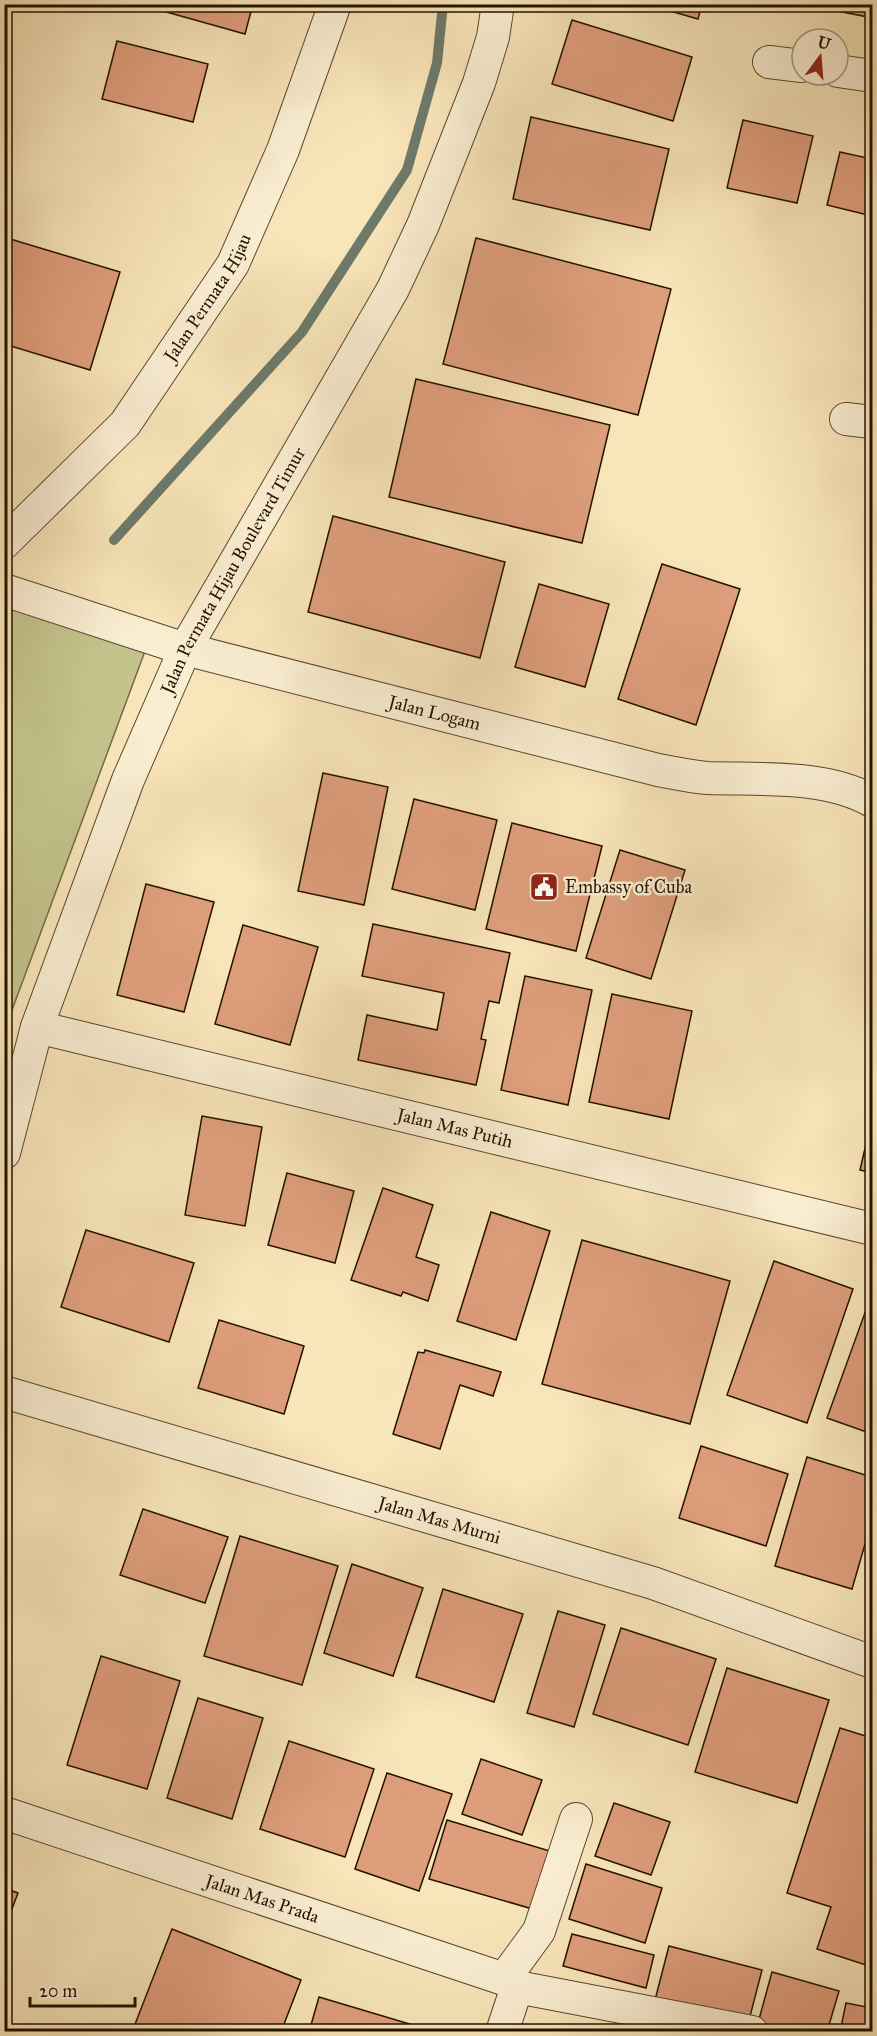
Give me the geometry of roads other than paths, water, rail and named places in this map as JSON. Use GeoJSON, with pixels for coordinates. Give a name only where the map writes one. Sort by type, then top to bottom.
{"type":"FeatureCollection","features":[{"type":"Feature","properties":{"kind":"street","name":"Jalan Permata Hijau"},"geometry":{"type":"LineString","coordinates":[[4,543],[125,424],[233,264],[283,150],[335,4]]}},
{"type":"Feature","properties":{"kind":"street","name":"Jalan Permata Hijau Boulevard Timur"},"geometry":{"type":"LineString","coordinates":[[4,1154],[37,1027],[128,780],[185,649],[393,289],[423,225],[479,83],[493,38],[498,4]]}},
{"type":"Feature","properties":{"kind":"street"},"geometry":{"type":"LineString","coordinates":[[769,62],[790,65]]}},
{"type":"Feature","properties":{"kind":"street"},"geometry":{"type":"LineString","coordinates":[[850,73],[873,76]]}},
{"type":"Feature","properties":{"kind":"street","name":"Jalan Logam"},"geometry":{"type":"LineString","coordinates":[[4,590],[185,649],[658,770],[706,778],[767,777],[819,783],[873,801]]}},
{"type":"Feature","properties":{"kind":"street","name":"Jalan Mas Putih"},"geometry":{"type":"LineString","coordinates":[[37,1027],[873,1229]]}},
{"type":"Feature","properties":{"kind":"street","name":"Jalan Mas Murni"},"geometry":{"type":"LineString","coordinates":[[4,1392],[653,1583],[873,1662]]}},
{"type":"Feature","properties":{"kind":"street","name":"Jalan Mas Prada"},"geometry":{"type":"LineString","coordinates":[[4,1814],[510,1983],[752,2031]]}},
{"type":"Feature","properties":{"kind":"street"},"geometry":{"type":"LineString","coordinates":[[502,2031],[510,1983],[539,1931],[576,1819]]}},
{"type":"Feature","properties":{"kind":"waterway"},"geometry":{"type":"LineString","coordinates":[[114,540],[302,332],[407,170],[437,63],[443,4]]}},
{"type":"Feature","properties":{"kind":"place","name":"Embassy of Cuba"},"geometry":{"type":"Point","coordinates":[544,887]}}]}
